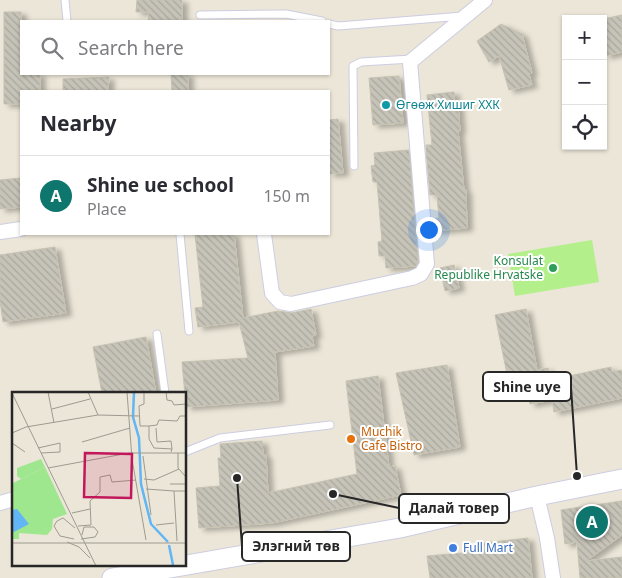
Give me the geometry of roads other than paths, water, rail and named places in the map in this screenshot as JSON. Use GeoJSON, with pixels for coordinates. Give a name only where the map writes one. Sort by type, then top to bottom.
{"type":"FeatureCollection","features":[{"type":"Feature","properties":{"kind":"main road"},"geometry":{"type":"LineString","coordinates":[[186,565],[400,528],[537,496],[622,479]]}},
{"type":"Feature","properties":{"kind":"main road"},"geometry":{"type":"LineString","coordinates":[[112,578],[181,566]]}},
{"type":"Feature","properties":{"kind":"street"},"geometry":{"type":"LineString","coordinates":[[264,235],[272,293],[280,302],[291,304],[412,278],[421,274],[427,264],[410,68],[412,59],[485,0]]}},
{"type":"Feature","properties":{"kind":"street"},"geometry":{"type":"LineString","coordinates":[[0,232],[20,229]]}},
{"type":"Feature","properties":{"kind":"street"},"geometry":{"type":"LineString","coordinates":[[537,496],[547,538],[553,578]]}},
{"type":"Feature","properties":{"kind":"lane"},"geometry":{"type":"LineString","coordinates":[[65,0],[67,20]]}},
{"type":"Feature","properties":{"kind":"lane"},"geometry":{"type":"LineString","coordinates":[[200,15],[286,14],[317,20]]}},
{"type":"Feature","properties":{"kind":"lane"},"geometry":{"type":"LineString","coordinates":[[330,24],[338,26],[463,16]]}},
{"type":"Feature","properties":{"kind":"lane"},"geometry":{"type":"LineString","coordinates":[[354,166],[353,66],[361,62],[412,59]]}},
{"type":"Feature","properties":{"kind":"lane"},"geometry":{"type":"LineString","coordinates":[[180,235],[189,331]]}},
{"type":"Feature","properties":{"kind":"lane"},"geometry":{"type":"LineString","coordinates":[[157,334],[165,392]]}},
{"type":"Feature","properties":{"kind":"lane"},"geometry":{"type":"LineString","coordinates":[[186,452],[220,438],[330,425]]}},
{"type":"Feature","properties":{"kind":"place","name":"Өгөөж Хишиг ХХК"},"geometry":{"type":"Point","coordinates":[386,105]}},
{"type":"Feature","properties":{"kind":"place","name":"Konsulat Republike Hrvatske"},"geometry":{"type":"Point","coordinates":[553,268]}},
{"type":"Feature","properties":{"kind":"place","name":"Muchik Cafe Bistro"},"geometry":{"type":"Point","coordinates":[351,439]}},
{"type":"Feature","properties":{"kind":"place","name":"Shine uye"},"geometry":{"type":"Point","coordinates":[577,476]}},
{"type":"Feature","properties":{"kind":"place","name":"Элэгний төв"},"geometry":{"type":"Point","coordinates":[237,478]}},
{"type":"Feature","properties":{"kind":"place","name":"Далай товер"},"geometry":{"type":"Point","coordinates":[333,494]}},
{"type":"Feature","properties":{"kind":"place","name":"Shine ue school"},"geometry":{"type":"Point","coordinates":[592,522]}},
{"type":"Feature","properties":{"kind":"place","name":"Full Mart"},"geometry":{"type":"Point","coordinates":[453,548]}}]}
